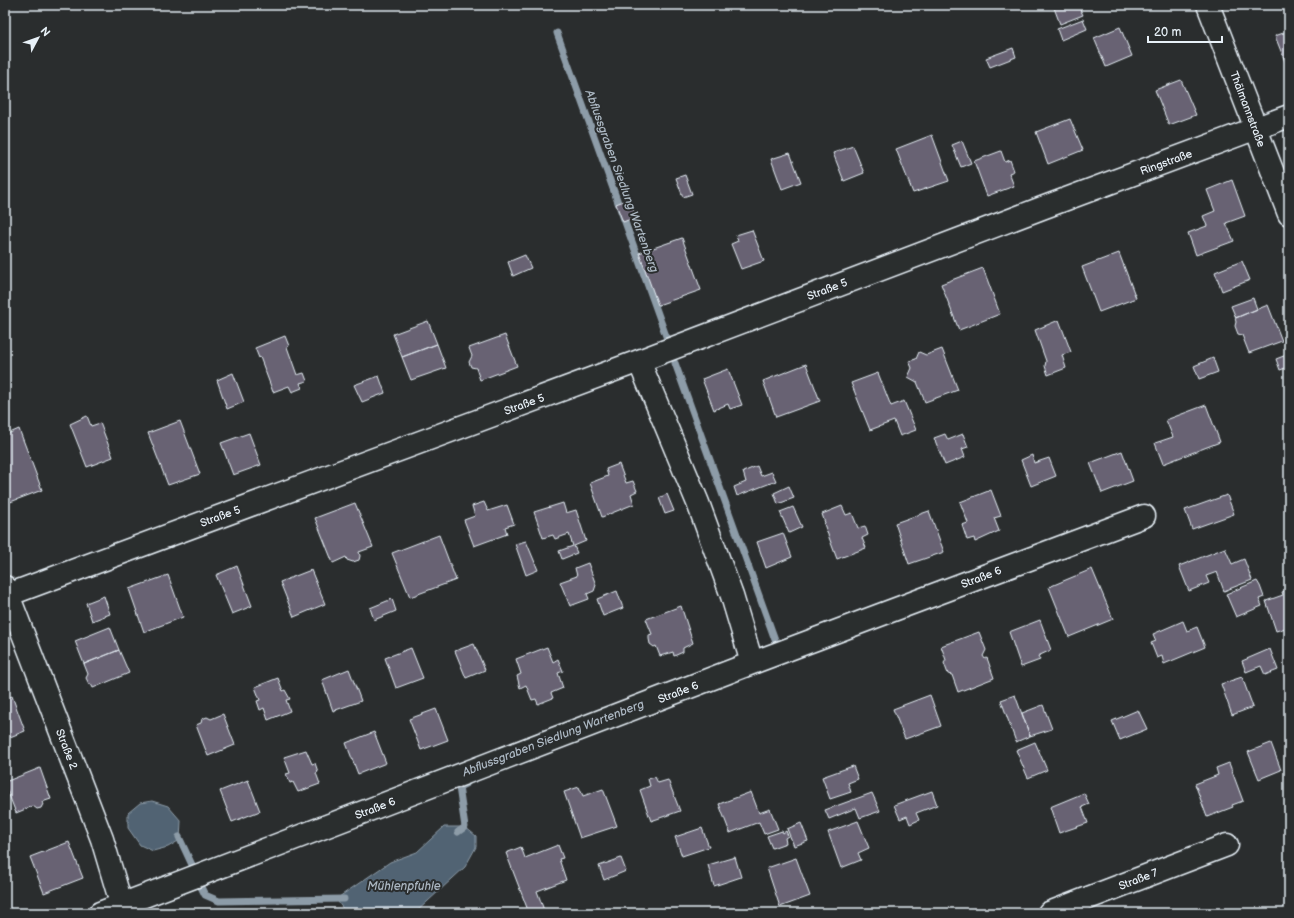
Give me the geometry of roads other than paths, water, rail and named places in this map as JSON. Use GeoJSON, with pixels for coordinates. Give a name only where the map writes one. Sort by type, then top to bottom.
{"type":"FeatureCollection","features":[{"type":"Feature","properties":{"kind":"street","name":"Thälmannstraße"},"geometry":{"type":"LineString","coordinates":[[1208,5],[1289,214]]}},
{"type":"Feature","properties":{"kind":"street","name":"Ringstraße"},"geometry":{"type":"LineString","coordinates":[[1042,208],[1289,116]]}},
{"type":"Feature","properties":{"kind":"street","name":"Straße 5"},"geometry":{"type":"LineString","coordinates":[[6,593],[639,361],[1042,208]]}},
{"type":"Feature","properties":{"kind":"street"},"geometry":{"type":"LineString","coordinates":[[639,361],[701,510],[732,596],[752,663]]}},
{"type":"Feature","properties":{"kind":"street","name":"Straße 6"},"geometry":{"type":"LineString","coordinates":[[100,913],[122,909],[752,663],[1144,516]]}},
{"type":"Feature","properties":{"kind":"street","name":"Straße 2"},"geometry":{"type":"LineString","coordinates":[[6,593],[102,839],[122,909]]}},
{"type":"Feature","properties":{"kind":"street","name":"Straße 7"},"geometry":{"type":"LineString","coordinates":[[1049,913],[1227,845]]}},
{"type":"Feature","properties":{"kind":"water"},"geometry":{"type":"Polygon","coordinates":[[[152,801],[168,806],[181,821],[180,840],[168,847],[153,851],[140,845],[128,828],[128,813],[140,803],[152,801]]]}},
{"type":"Feature","properties":{"kind":"water","name":"Mühlenpfuhle"},"geometry":{"type":"Polygon","coordinates":[[[444,827],[465,827],[476,836],[476,847],[465,867],[415,913],[346,913],[336,899],[390,862],[417,852],[444,827]]]}},
{"type":"Feature","properties":{"kind":"waterway","name":"Abflussgraben Siedlung Wartenberg"},"geometry":{"type":"LineString","coordinates":[[557,33],[666,336]]}},
{"type":"Feature","properties":{"kind":"waterway","name":"Abflussgraben Siedlung Wartenberg"},"geometry":{"type":"LineString","coordinates":[[675,363],[778,648]]}},
{"type":"Feature","properties":{"kind":"waterway","name":"Abflussgraben Siedlung Wartenberg"},"geometry":{"type":"LineString","coordinates":[[458,832],[465,827],[459,787],[467,783]]}},
{"type":"Feature","properties":{"kind":"waterway","name":"Abflussgraben Siedlung Wartenberg"},"geometry":{"type":"LineString","coordinates":[[179,837],[193,867]]}},
{"type":"Feature","properties":{"kind":"waterway","name":"Abflussgraben Siedlung Wartenberg"},"geometry":{"type":"LineString","coordinates":[[200,885],[205,895],[219,901],[344,899]]}}]}
